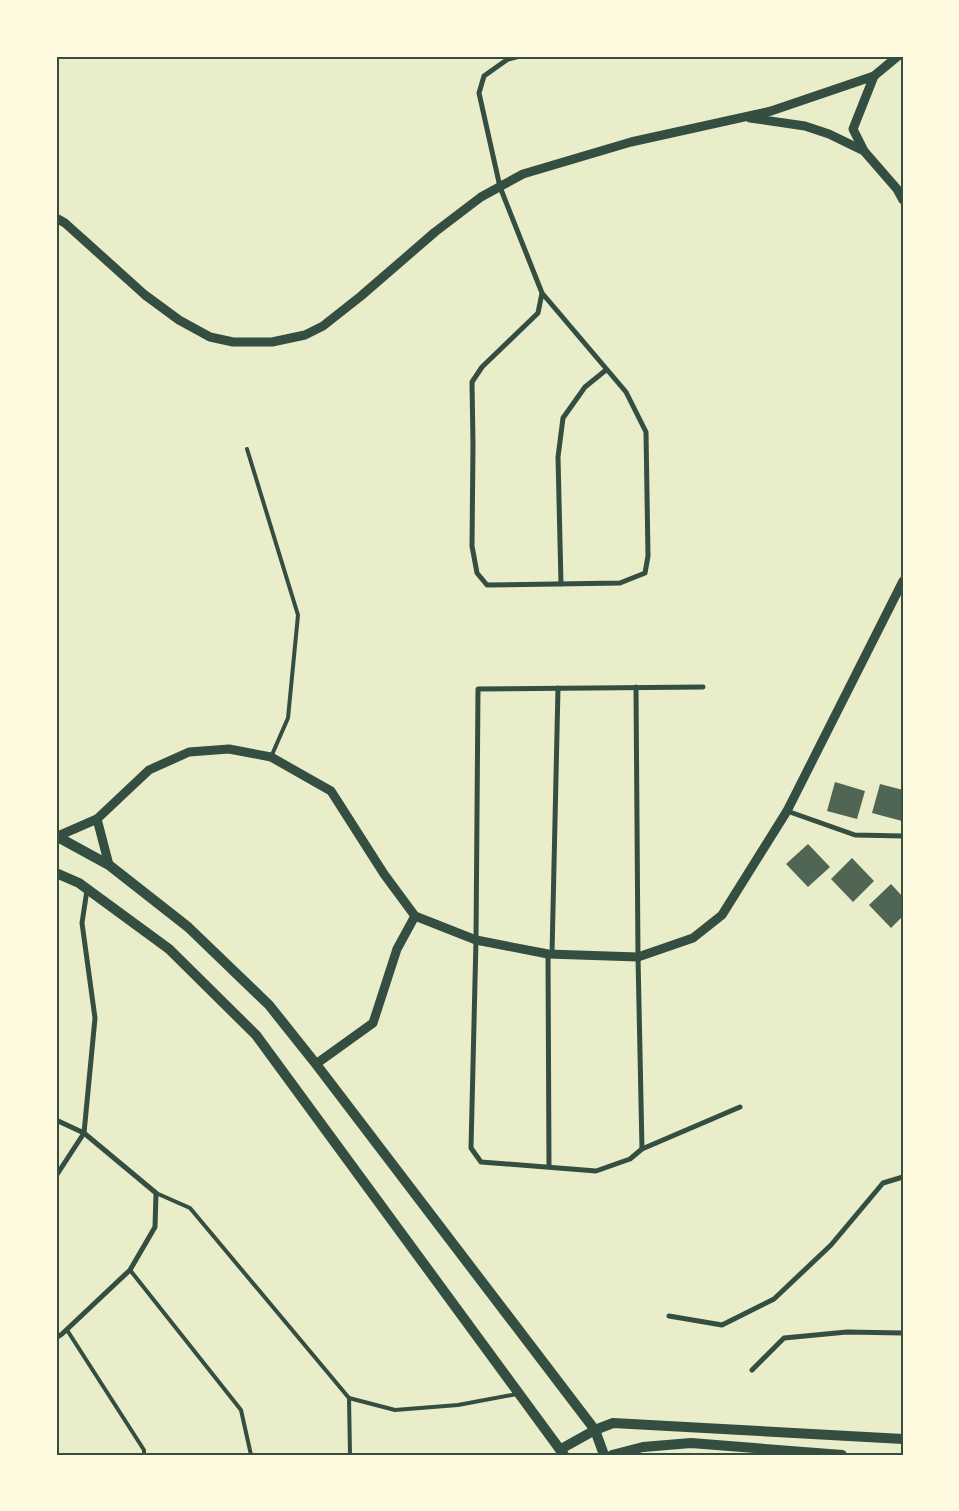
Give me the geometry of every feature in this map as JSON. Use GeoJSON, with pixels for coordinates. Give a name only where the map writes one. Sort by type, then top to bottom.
{"type":"FeatureCollection","features":[{"type":"Feature","properties":{"kind":"main road"},"geometry":{"type":"LineString","coordinates":[[57,836],[109,865],[188,926],[269,1005],[595,1430],[604,1455]]}},
{"type":"Feature","properties":{"kind":"main road"},"geometry":{"type":"LineString","coordinates":[[56,873],[79,883],[169,949],[256,1035],[562,1452],[595,1430],[613,1423],[903,1439]]}},
{"type":"Feature","properties":{"kind":"main road"},"geometry":{"type":"LineString","coordinates":[[612,1455],[642,1447],[691,1443],[842,1455]]}},
{"type":"Feature","properties":{"kind":"street"},"geometry":{"type":"LineString","coordinates":[[56,60],[57,56]]}},
{"type":"Feature","properties":{"kind":"street"},"geometry":{"type":"LineString","coordinates":[[520,56],[508,59],[484,76],[479,93],[500,187],[542,293],[626,392],[646,432],[648,556],[644,573],[620,583],[487,585],[477,573],[472,546],[472,382],[482,367],[538,313],[542,293]]}},
{"type":"Feature","properties":{"kind":"street"},"geometry":{"type":"LineString","coordinates":[[56,218],[66,222],[145,295],[180,320],[210,337],[233,342],[272,342],[305,335],[323,326],[481,197],[523,174],[631,142],[771,111],[874,76],[898,56]]}},
{"type":"Feature","properties":{"kind":"street"},"geometry":{"type":"LineString","coordinates":[[874,76],[853,129],[864,151],[897,189],[903,200]]}},
{"type":"Feature","properties":{"kind":"street"},"geometry":{"type":"LineString","coordinates":[[742,117],[805,126],[829,134],[864,151]]}},
{"type":"Feature","properties":{"kind":"street"},"geometry":{"type":"LineString","coordinates":[[561,584],[558,457],[563,418],[585,387],[606,370]]}},
{"type":"Feature","properties":{"kind":"street"},"geometry":{"type":"LineString","coordinates":[[57,836],[97,819],[149,770],[189,752],[229,749],[270,758],[331,791],[384,874],[415,916],[476,940],[550,954],[638,957],[693,938],[722,915],[787,811],[903,581]]}},
{"type":"Feature","properties":{"kind":"street"},"geometry":{"type":"LineString","coordinates":[[636,687],[638,957],[642,1149]]}},
{"type":"Feature","properties":{"kind":"street"},"geometry":{"type":"LineString","coordinates":[[703,687],[478,689],[476,940],[471,1148],[481,1162],[596,1171],[630,1159],[642,1149],[740,1107]]}},
{"type":"Feature","properties":{"kind":"street"},"geometry":{"type":"LineString","coordinates":[[549,1167],[550,954],[558,688]]}},
{"type":"Feature","properties":{"kind":"street"},"geometry":{"type":"LineString","coordinates":[[787,811],[855,835],[903,836]]}},
{"type":"Feature","properties":{"kind":"street"},"geometry":{"type":"LineString","coordinates":[[97,819],[109,865]]}},
{"type":"Feature","properties":{"kind":"street"},"geometry":{"type":"LineString","coordinates":[[56,1176],[84,1133],[95,1018],[82,923],[88,890]]}},
{"type":"Feature","properties":{"kind":"street"},"geometry":{"type":"LineString","coordinates":[[316,1064],[374,1023],[397,950],[415,916]]}},
{"type":"Feature","properties":{"kind":"street"},"geometry":{"type":"LineString","coordinates":[[56,1120],[84,1133],[156,1193],[156,1227],[130,1270],[67,1330],[56,1338]]}},
{"type":"Feature","properties":{"kind":"street"},"geometry":{"type":"LineString","coordinates":[[669,1316],[722,1325],[774,1299],[831,1245],[883,1183],[903,1177]]}},
{"type":"Feature","properties":{"kind":"street"},"geometry":{"type":"LineString","coordinates":[[752,1370],[784,1338],[847,1332],[903,1333]]}},
{"type":"Feature","properties":{"kind":"lane"},"geometry":{"type":"LineString","coordinates":[[247,450],[298,615],[288,718],[270,758]]}},
{"type":"Feature","properties":{"kind":"lane"},"geometry":{"type":"LineString","coordinates":[[156,1193],[190,1208],[349,1398],[395,1410],[458,1405],[520,1394]]}},
{"type":"Feature","properties":{"kind":"lane"},"geometry":{"type":"LineString","coordinates":[[130,1270],[241,1410],[252,1455]]}},
{"type":"Feature","properties":{"kind":"lane"},"geometry":{"type":"LineString","coordinates":[[67,1330],[144,1450],[144,1455]]}},
{"type":"Feature","properties":{"kind":"lane"},"geometry":{"type":"LineString","coordinates":[[349,1398],[350,1455]]}},
{"type":"Feature","properties":{"kind":"building"},"geometry":{"type":"Polygon","coordinates":[[[835,782],[865,791],[857,819],[827,811],[835,782]]]}},
{"type":"Feature","properties":{"kind":"building"},"geometry":{"type":"Polygon","coordinates":[[[880,784],[903,790],[902,821],[872,813],[880,784]]]}},
{"type":"Feature","properties":{"kind":"building"},"geometry":{"type":"Polygon","coordinates":[[[808,844],[830,867],[808,887],[786,864],[808,844]]]}},
{"type":"Feature","properties":{"kind":"building"},"geometry":{"type":"Polygon","coordinates":[[[852,858],[874,881],[853,902],[831,879],[852,858]]]}},
{"type":"Feature","properties":{"kind":"building"},"geometry":{"type":"Polygon","coordinates":[[[891,884],[903,897],[903,916],[891,928],[869,905],[891,884]]]}}]}
